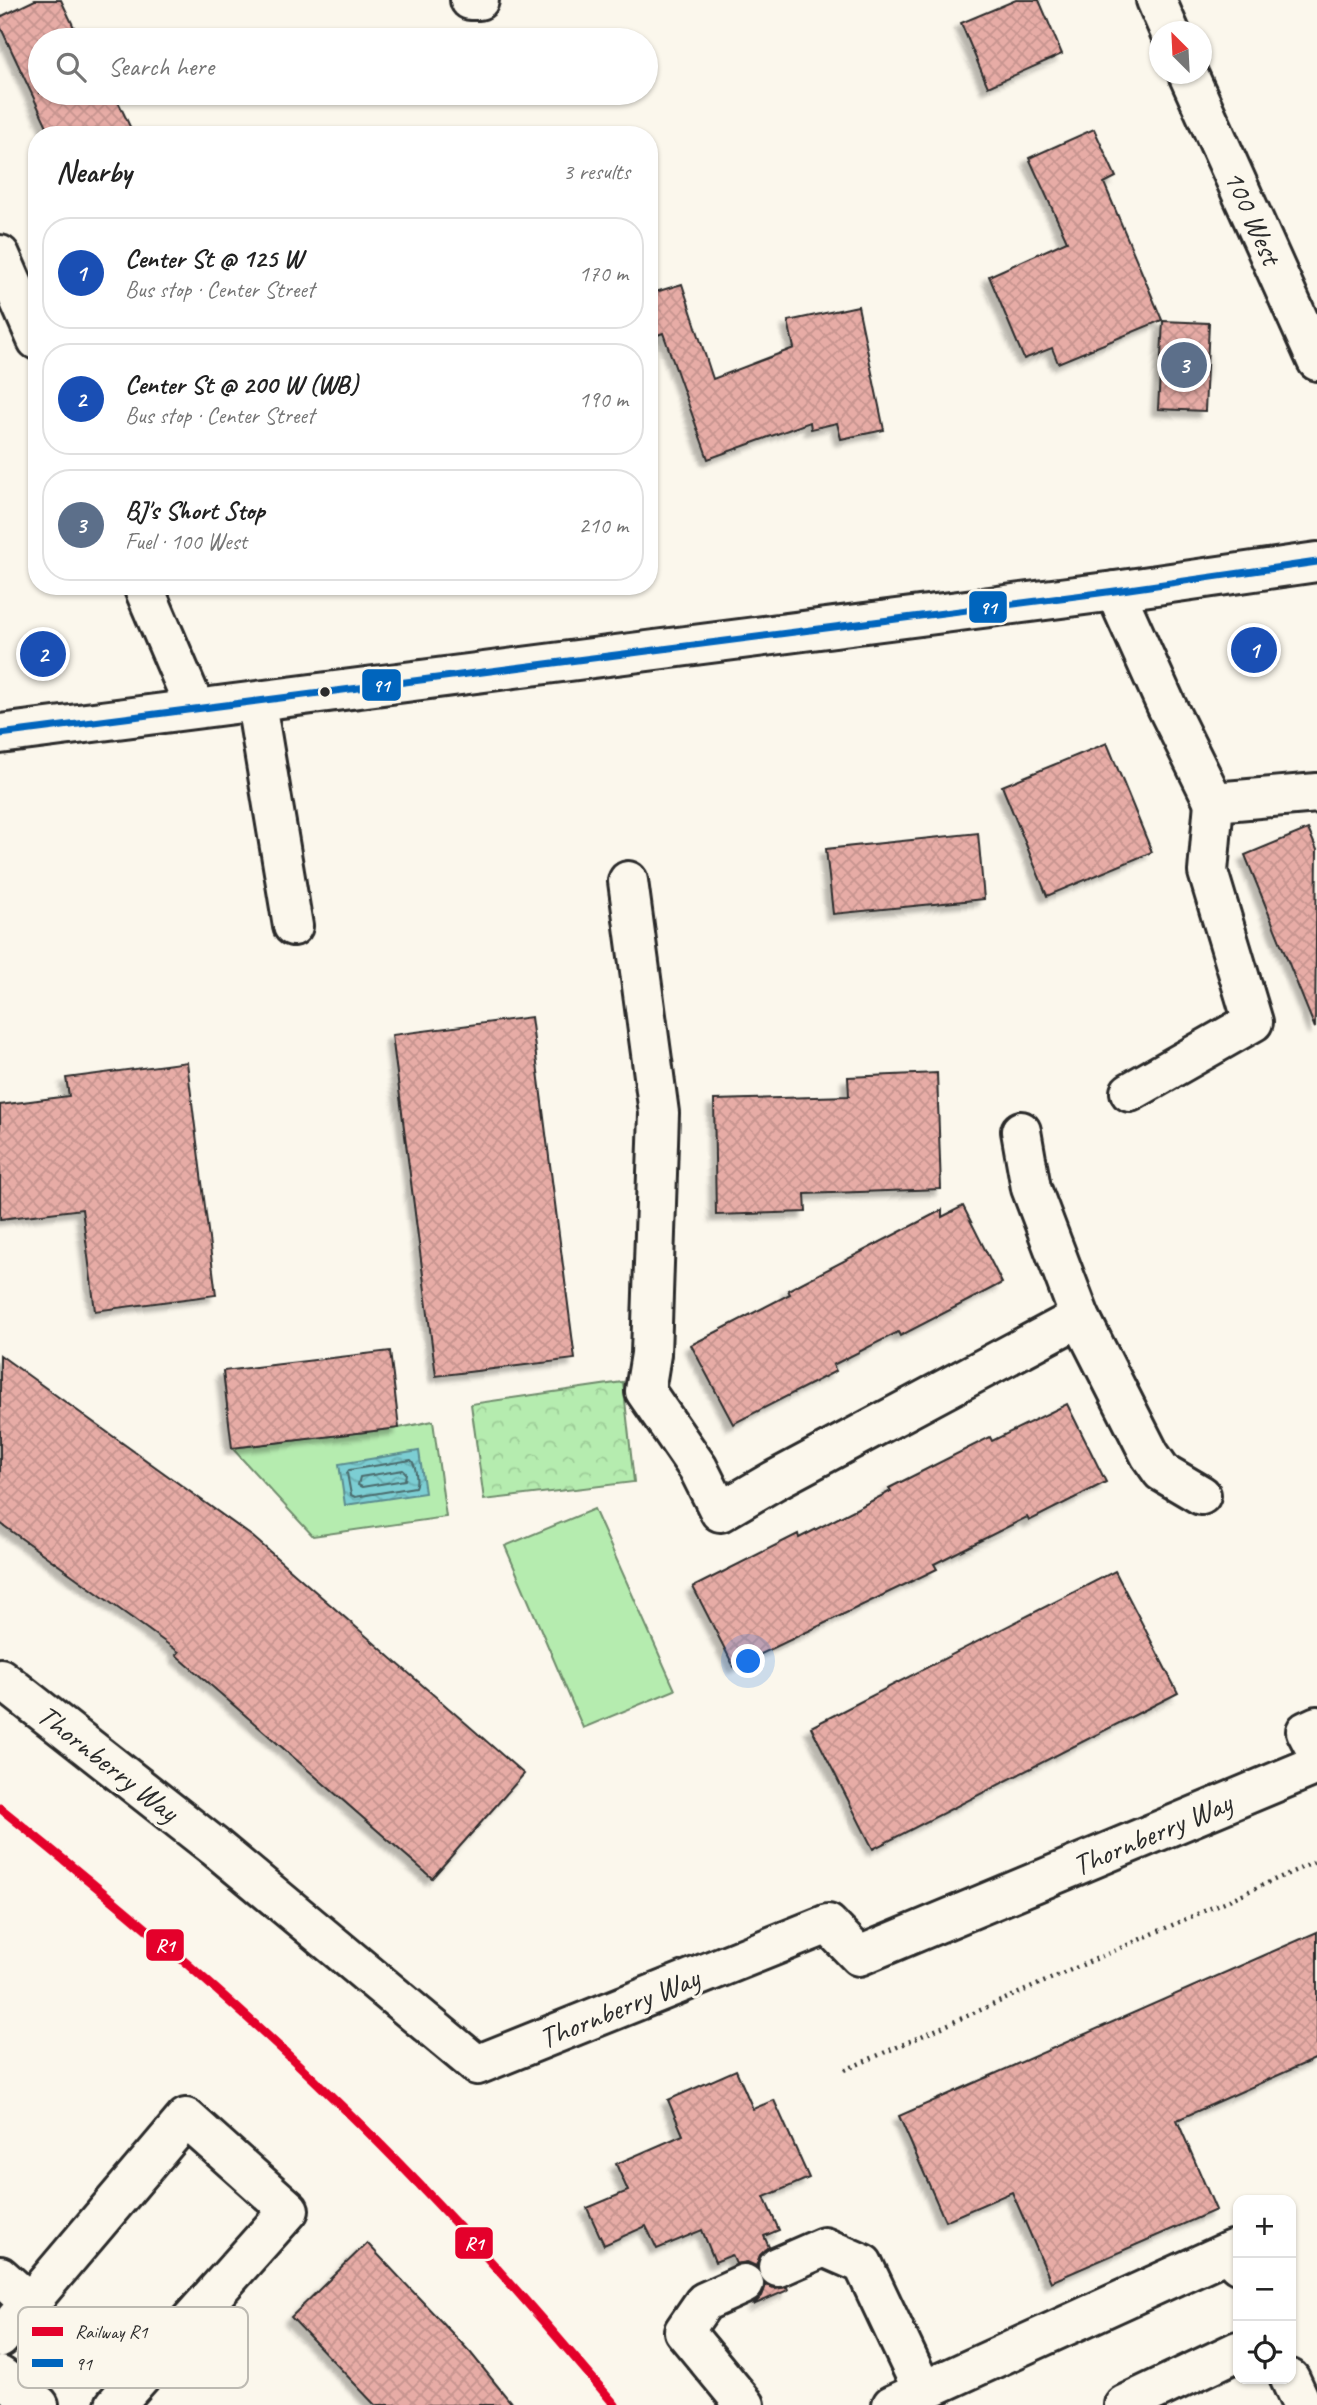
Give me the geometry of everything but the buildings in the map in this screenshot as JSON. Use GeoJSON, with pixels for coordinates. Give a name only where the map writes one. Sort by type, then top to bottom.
{"type":"FeatureCollection","features":[{"type":"Feature","properties":{"kind":"main road"},"geometry":{"type":"LineString","coordinates":[[470,0],[479,0]]}},
{"type":"Feature","properties":{"kind":"main road"},"geometry":{"type":"LineString","coordinates":[[1156,0],[1165,21]]}},
{"type":"Feature","properties":{"kind":"main road","name":"100 West"},"geometry":{"type":"LineString","coordinates":[[1192,84],[1317,362]]}},
{"type":"Feature","properties":{"kind":"main road"},"geometry":{"type":"LineString","coordinates":[[0,255],[28,319]]}},
{"type":"Feature","properties":{"kind":"main road"},"geometry":{"type":"LineString","coordinates":[[0,734],[1115,591],[1317,562]]}},
{"type":"Feature","properties":{"kind":"main road"},"geometry":{"type":"LineString","coordinates":[[1115,591],[1167,707],[1214,802],[1208,872],[1253,1022],[1130,1092]]}},
{"type":"Feature","properties":{"kind":"main road"},"geometry":{"type":"LineString","coordinates":[[147,595],[195,708]]}},
{"type":"Feature","properties":{"kind":"main road"},"geometry":{"type":"LineString","coordinates":[[256,702],[293,926]]}},
{"type":"Feature","properties":{"kind":"main road"},"geometry":{"type":"LineString","coordinates":[[1214,802],[1317,793]]}},
{"type":"Feature","properties":{"kind":"main road"},"geometry":{"type":"LineString","coordinates":[[628,881],[659,1112],[651,1354],[645,1391],[698,1468],[720,1512],[1080,1317]]}},
{"type":"Feature","properties":{"kind":"main road"},"geometry":{"type":"LineString","coordinates":[[1021,1131],[1031,1188],[1080,1317],[1150,1455],[1162,1472],[1201,1496]]}},
{"type":"Feature","properties":{"kind":"main road","name":"Thornberry Way"},"geometry":{"type":"LineString","coordinates":[[0,1678],[215,1847],[477,2065],[828,1924],[859,1956],[1317,1765]]}},
{"type":"Feature","properties":{"kind":"main road"},"geometry":{"type":"LineString","coordinates":[[1317,1726],[1306,1731],[1317,1752]]}},
{"type":"Feature","properties":{"kind":"main road"},"geometry":{"type":"LineString","coordinates":[[27,2307],[186,2118],[289,2210],[202,2307]]}},
{"type":"Feature","properties":{"kind":"main road"},"geometry":{"type":"LineString","coordinates":[[778,2267],[824,2247],[863,2264],[908,2398],[1232,2250],[1235,2258]]}},
{"type":"Feature","properties":{"kind":"main road"},"geometry":{"type":"LineString","coordinates":[[0,2276],[30,2303]]}},
{"type":"Feature","properties":{"kind":"main road"},"geometry":{"type":"LineString","coordinates":[[744,2284],[704,2302],[684,2330],[745,2405]]}},
{"type":"Feature","properties":{"kind":"main road"},"geometry":{"type":"LineString","coordinates":[[0,2339],[18,2317]]}},
{"type":"Feature","properties":{"kind":"main road"},"geometry":{"type":"LineString","coordinates":[[1124,2405],[1233,2353]]}},
{"type":"Feature","properties":{"kind":"main road"},"geometry":{"type":"LineString","coordinates":[[0,2376],[39,2405]]}},
{"type":"Feature","properties":{"kind":"main road"},"geometry":{"type":"LineString","coordinates":[[1292,2384],[1302,2405]]}},
{"type":"Feature","properties":{"kind":"main road"},"geometry":{"type":"LineString","coordinates":[[115,2405],[130,2388]]}},
{"type":"Feature","properties":{"kind":"path"},"geometry":{"type":"LineString","coordinates":[[845,2070],[1317,1861]]}},
{"type":"Feature","properties":{"kind":"green space"},"geometry":{"type":"Polygon","coordinates":[[[623,1382],[634,1482],[484,1500],[471,1404],[623,1382]]]}},
{"type":"Feature","properties":{"kind":"green space"},"geometry":{"type":"Polygon","coordinates":[[[433,1421],[446,1517],[313,1536],[232,1448],[399,1428],[433,1421]]]}},
{"type":"Feature","properties":{"kind":"green space"},"geometry":{"type":"Polygon","coordinates":[[[594,1509],[675,1690],[583,1728],[505,1546],[594,1509]]]}},
{"type":"Feature","properties":{"kind":"water"},"geometry":{"type":"Polygon","coordinates":[[[419,1451],[425,1493],[345,1505],[339,1464],[419,1451]]]}},
{"type":"Feature","properties":{"kind":"rail line","name":"R1"},"geometry":{"type":"LineString","coordinates":[[0,1808],[167,1947],[328,2093],[403,2167],[476,2245],[615,2405]]}},
{"type":"Feature","properties":{"kind":"transit line","name":"91"},"geometry":{"type":"LineString","coordinates":[[0,734],[1115,591],[1317,562]]}},
{"type":"Feature","properties":{"kind":"place","name":"BJ's Short Stop"},"geometry":{"type":"Point","coordinates":[1184,365]}},
{"type":"Feature","properties":{"kind":"place","name":"Center St @ 125 W"},"geometry":{"type":"Point","coordinates":[1254,650]}},
{"type":"Feature","properties":{"kind":"place","name":"Center St @ 200 W (WB)"},"geometry":{"type":"Point","coordinates":[43,654]}}]}
